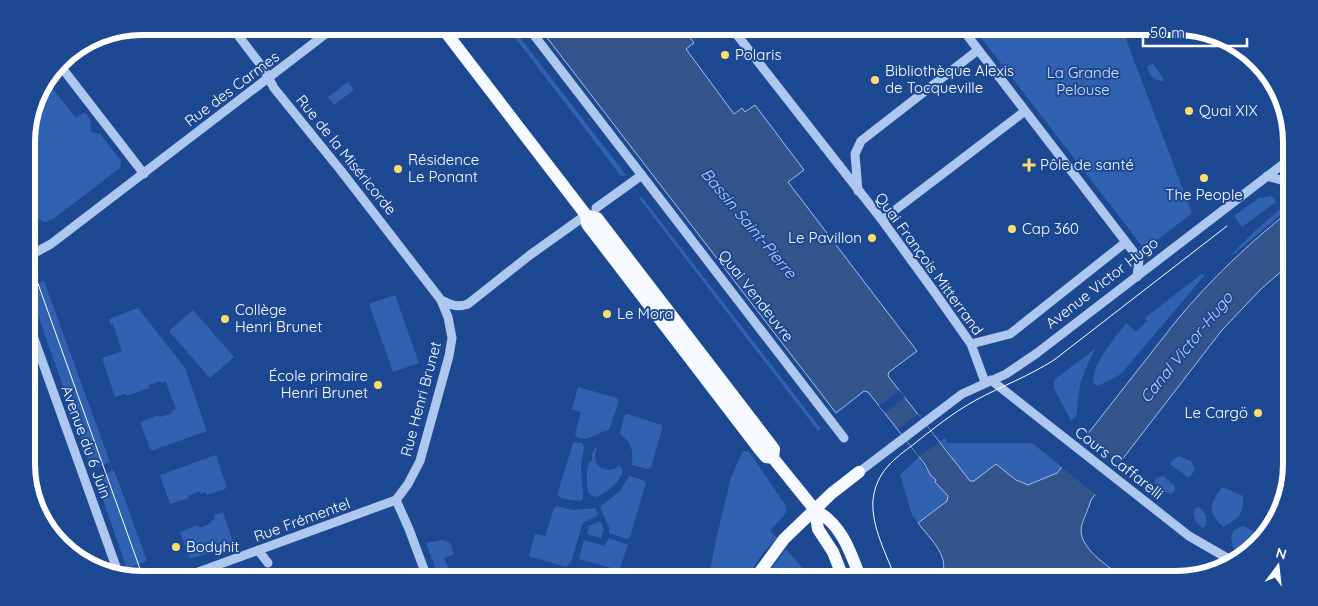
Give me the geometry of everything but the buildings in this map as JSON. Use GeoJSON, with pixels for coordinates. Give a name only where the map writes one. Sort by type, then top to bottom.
{"type":"FeatureCollection","features":[{"type":"Feature","properties":{"kind":"main road"},"geometry":{"type":"LineString","coordinates":[[448,35],[591,212],[587,224],[765,447],[774,448],[774,458],[815,510],[824,514],[843,536],[850,548],[858,571]]}},
{"type":"Feature","properties":{"kind":"main road"},"geometry":{"type":"LineString","coordinates":[[761,571],[784,539],[859,472]]}},
{"type":"Feature","properties":{"kind":"main road"},"geometry":{"type":"LineString","coordinates":[[815,510],[818,528],[833,552],[840,571]]}},
{"type":"Feature","properties":{"kind":"street","name":"Rue de la Miséricorde"},"geometry":{"type":"LineString","coordinates":[[238,35],[269,78],[274,88],[442,300]]}},
{"type":"Feature","properties":{"kind":"street","name":"Rue des Carmes"},"geometry":{"type":"LineString","coordinates":[[35,253],[52,244],[324,35]]}},
{"type":"Feature","properties":{"kind":"street","name":"Quai Vendeuvre"},"geometry":{"type":"LineString","coordinates":[[534,35],[844,438]]}},
{"type":"Feature","properties":{"kind":"street","name":"Quai François Mitterrand"},"geometry":{"type":"LineString","coordinates":[[737,35],[882,220],[971,344],[988,381]]}},
{"type":"Feature","properties":{"kind":"street"},"geometry":{"type":"LineString","coordinates":[[967,35],[1139,259],[1137,277]]}},
{"type":"Feature","properties":{"kind":"street","name":"Quai François Mitterrand"},"geometry":{"type":"LineString","coordinates":[[858,190],[856,154],[861,141],[978,50]]}},
{"type":"Feature","properties":{"kind":"street"},"geometry":{"type":"LineString","coordinates":[[63,69],[144,174]]}},
{"type":"Feature","properties":{"kind":"street"},"geometry":{"type":"LineString","coordinates":[[882,220],[1025,111]]}},
{"type":"Feature","properties":{"kind":"street","name":"Avenue Victor Hugo"},"geometry":{"type":"LineString","coordinates":[[859,472],[962,394],[1006,374],[1025,362],[1283,164]]}},
{"type":"Feature","properties":{"kind":"street"},"geometry":{"type":"LineString","coordinates":[[442,300],[456,306],[468,304],[530,255],[642,175]]}},
{"type":"Feature","properties":{"kind":"street"},"geometry":{"type":"LineString","coordinates":[[1267,176],[1283,181]]}},
{"type":"Feature","properties":{"kind":"street"},"geometry":{"type":"LineString","coordinates":[[971,344],[1010,334],[1126,242]]}},
{"type":"Feature","properties":{"kind":"street","name":"Rue Henri Brunet"},"geometry":{"type":"LineString","coordinates":[[396,500],[408,484],[420,461],[449,356],[452,338],[442,300]]}},
{"type":"Feature","properties":{"kind":"street","name":"Avenue du 6 Juin"},"geometry":{"type":"LineString","coordinates":[[35,340],[116,568]]}},
{"type":"Feature","properties":{"kind":"street","name":"Cours Caffarelli"},"geometry":{"type":"LineString","coordinates":[[988,381],[1070,442],[1189,536],[1227,558]]}},
{"type":"Feature","properties":{"kind":"street"},"geometry":{"type":"LineString","coordinates":[[396,500],[425,571]]}},
{"type":"Feature","properties":{"kind":"street","name":"Rue Frémentel"},"geometry":{"type":"LineString","coordinates":[[201,571],[396,500]]}},
{"type":"Feature","properties":{"kind":"street"},"geometry":{"type":"LineString","coordinates":[[258,550],[268,563]]}},
{"type":"Feature","properties":{"kind":"green space"},"geometry":{"type":"Polygon","coordinates":[[[513,35],[518,35],[626,175],[621,176],[513,35]]]}},
{"type":"Feature","properties":{"kind":"green space","name":"La Grande Pelouse"},"geometry":{"type":"Polygon","coordinates":[[[979,35],[1124,35],[1192,213],[1145,250],[979,35]]]}},
{"type":"Feature","properties":{"kind":"green space"},"geometry":{"type":"Polygon","coordinates":[[[1153,64],[1164,81],[1154,79],[1151,75],[1147,66],[1153,64]]]}},
{"type":"Feature","properties":{"kind":"green space"},"geometry":{"type":"Polygon","coordinates":[[[348,82],[354,90],[334,105],[328,97],[348,82]]]}},
{"type":"Feature","properties":{"kind":"green space"},"geometry":{"type":"Polygon","coordinates":[[[51,86],[76,118],[85,112],[90,119],[91,132],[100,134],[121,161],[120,168],[53,219],[45,222],[37,218],[35,212],[35,135],[39,114],[51,86]]]}},
{"type":"Feature","properties":{"kind":"green space"},"geometry":{"type":"Polygon","coordinates":[[[641,196],[821,429],[818,431],[639,198],[641,196]]]}},
{"type":"Feature","properties":{"kind":"green space"},"geometry":{"type":"Polygon","coordinates":[[[1272,196],[1276,202],[1242,227],[1234,216],[1259,198],[1272,196]]]}},
{"type":"Feature","properties":{"kind":"green space"},"geometry":{"type":"Polygon","coordinates":[[[1283,207],[1283,213],[1233,255],[1256,230],[1283,207]]]}},
{"type":"Feature","properties":{"kind":"green space"},"geometry":{"type":"Polygon","coordinates":[[[1202,274],[1204,276],[1121,374],[1098,386],[1094,384],[1095,369],[1099,361],[1126,323],[1136,332],[1147,321],[1145,319],[1147,316],[1202,274]]]}},
{"type":"Feature","properties":{"kind":"green space"},"geometry":{"type":"Polygon","coordinates":[[[44,281],[110,462],[92,469],[35,307],[35,284],[44,281]]]}},
{"type":"Feature","properties":{"kind":"green space"},"geometry":{"type":"Polygon","coordinates":[[[395,295],[419,363],[393,372],[369,304],[395,295]]]}},
{"type":"Feature","properties":{"kind":"green space"},"geometry":{"type":"Polygon","coordinates":[[[138,308],[185,368],[207,431],[151,451],[140,422],[159,415],[160,417],[172,413],[171,411],[176,409],[166,382],[161,383],[160,381],[149,385],[149,388],[127,396],[125,394],[115,397],[102,358],[122,351],[113,324],[111,325],[109,319],[138,308]]]}},
{"type":"Feature","properties":{"kind":"green space"},"geometry":{"type":"Polygon","coordinates":[[[193,310],[234,357],[210,378],[169,331],[193,310]]]}},
{"type":"Feature","properties":{"kind":"green space"},"geometry":{"type":"Polygon","coordinates":[[[1096,348],[1080,384],[1076,417],[1071,421],[1054,388],[1054,380],[1096,348]]]}},
{"type":"Feature","properties":{"kind":"green space"},"geometry":{"type":"Polygon","coordinates":[[[578,387],[619,400],[609,430],[583,439],[575,435],[581,412],[572,409],[578,387]]]}},
{"type":"Feature","properties":{"kind":"green space"},"geometry":{"type":"Polygon","coordinates":[[[627,414],[662,425],[651,467],[648,469],[632,465],[631,447],[620,433],[624,416],[627,414]]]}},
{"type":"Feature","properties":{"kind":"green space"},"geometry":{"type":"Polygon","coordinates":[[[945,438],[948,443],[1032,443],[1062,467],[1057,473],[1028,485],[1016,480],[996,464],[974,481],[970,481],[947,449],[939,442],[945,438]]]}},
{"type":"Feature","properties":{"kind":"green space"},"geometry":{"type":"Polygon","coordinates":[[[574,442],[582,443],[584,447],[581,466],[583,497],[581,501],[564,499],[557,495],[574,442]]]}},
{"type":"Feature","properties":{"kind":"green space"},"geometry":{"type":"Polygon","coordinates":[[[595,448],[597,449],[595,460],[600,468],[609,470],[619,465],[623,470],[619,479],[609,490],[596,497],[589,493],[587,487],[588,466],[592,461],[592,454],[595,448]]]}},
{"type":"Feature","properties":{"kind":"green space"},"geometry":{"type":"Polygon","coordinates":[[[743,451],[747,451],[786,506],[786,513],[770,531],[777,538],[763,553],[751,571],[710,571],[716,540],[731,477],[743,451]]]}},
{"type":"Feature","properties":{"kind":"green space"},"geometry":{"type":"Polygon","coordinates":[[[216,455],[227,488],[207,495],[205,492],[201,494],[200,491],[188,496],[189,498],[170,504],[160,475],[216,455]]]}},
{"type":"Feature","properties":{"kind":"green space"},"geometry":{"type":"Polygon","coordinates":[[[1179,456],[1191,461],[1195,470],[1189,478],[1170,464],[1173,459],[1179,456]]]}},
{"type":"Feature","properties":{"kind":"green space"},"geometry":{"type":"Polygon","coordinates":[[[919,457],[924,467],[949,497],[947,501],[918,523],[912,515],[900,475],[919,457]]]}},
{"type":"Feature","properties":{"kind":"green space"},"geometry":{"type":"Polygon","coordinates":[[[114,470],[147,561],[127,569],[95,477],[114,470]]]}},
{"type":"Feature","properties":{"kind":"green space"},"geometry":{"type":"Polygon","coordinates":[[[629,476],[643,480],[646,483],[630,537],[627,539],[609,533],[609,527],[600,507],[620,491],[629,476]]]}},
{"type":"Feature","properties":{"kind":"green space"},"geometry":{"type":"Polygon","coordinates":[[[1163,476],[1175,486],[1175,491],[1171,494],[1164,492],[1154,483],[1156,478],[1163,476]]]}},
{"type":"Feature","properties":{"kind":"green space"},"geometry":{"type":"Polygon","coordinates":[[[1222,487],[1243,496],[1239,516],[1223,527],[1212,512],[1215,498],[1222,487]]]}},
{"type":"Feature","properties":{"kind":"green space"},"geometry":{"type":"Polygon","coordinates":[[[557,506],[573,510],[595,508],[598,513],[596,517],[583,522],[571,562],[566,567],[529,556],[535,534],[545,536],[554,508],[557,506]]]}},
{"type":"Feature","properties":{"kind":"green space"},"geometry":{"type":"Polygon","coordinates":[[[1200,507],[1206,515],[1206,526],[1202,528],[1194,517],[1195,508],[1200,507]]]}},
{"type":"Feature","properties":{"kind":"green space"},"geometry":{"type":"Polygon","coordinates":[[[223,512],[234,544],[190,559],[180,532],[198,525],[199,528],[211,523],[215,519],[214,515],[223,512]]]}},
{"type":"Feature","properties":{"kind":"green space"},"geometry":{"type":"Polygon","coordinates":[[[600,521],[604,529],[601,538],[587,534],[589,526],[600,521]]]}},
{"type":"Feature","properties":{"kind":"green space"},"geometry":{"type":"Polygon","coordinates":[[[1243,526],[1253,531],[1255,537],[1241,549],[1237,550],[1233,547],[1231,538],[1234,530],[1243,526]]]}},
{"type":"Feature","properties":{"kind":"green space"},"geometry":{"type":"Polygon","coordinates":[[[609,538],[628,545],[620,568],[615,569],[579,559],[584,540],[604,546],[609,538]]]}},
{"type":"Feature","properties":{"kind":"green space"},"geometry":{"type":"Polygon","coordinates":[[[442,540],[450,543],[454,554],[444,558],[449,571],[437,571],[426,543],[442,540]]]}},
{"type":"Feature","properties":{"kind":"green space"},"geometry":{"type":"Polygon","coordinates":[[[786,549],[805,571],[770,571],[786,549]]]}},
{"type":"Feature","properties":{"kind":"water"},"geometry":{"type":"Polygon","coordinates":[[[545,35],[688,35],[694,43],[686,49],[734,114],[742,108],[745,112],[755,105],[804,170],[788,182],[917,351],[889,372],[888,376],[970,481],[974,481],[996,464],[1016,480],[1028,485],[1057,473],[1177,320],[1203,290],[1260,235],[1283,216],[1283,270],[1262,288],[1222,330],[1091,500],[1081,527],[1082,538],[1092,552],[1114,571],[943,571],[944,564],[939,550],[918,523],[947,501],[948,496],[935,482],[936,480],[931,476],[924,463],[868,392],[864,391],[836,413],[545,35]]]}},
{"type":"Feature","properties":{"kind":"pier"},"geometry":{"type":"Polygon","coordinates":[[[899,390],[905,397],[885,413],[879,406],[899,390]]]}},
{"type":"Feature","properties":{"kind":"pier"},"geometry":{"type":"Polygon","coordinates":[[[918,414],[939,442],[919,457],[898,429],[918,414]]]}},
{"type":"Feature","properties":{"kind":"pier"},"geometry":{"type":"Polygon","coordinates":[[[1084,434],[1121,464],[1096,495],[1060,466],[1084,434]]]}},
{"type":"Feature","properties":{"kind":"tram line"},"geometry":{"type":"LineString","coordinates":[[892,571],[877,531],[873,510],[875,490],[887,467],[937,426],[960,410],[1054,360],[1227,226]]}},
{"type":"Feature","properties":{"kind":"tram line"},"geometry":{"type":"LineString","coordinates":[[35,275],[141,571]]}},
{"type":"Feature","properties":{"kind":"place","name":"Polaris"},"geometry":{"type":"Point","coordinates":[725,55]}},
{"type":"Feature","properties":{"kind":"place","name":"Bibliothèque Alexis de Tocqueville"},"geometry":{"type":"Point","coordinates":[875,80]}},
{"type":"Feature","properties":{"kind":"place","name":"Quai XIX"},"geometry":{"type":"Point","coordinates":[1189,111]}},
{"type":"Feature","properties":{"kind":"place","name":"Pôle de santé"},"geometry":{"type":"Point","coordinates":[1029,165]}},
{"type":"Feature","properties":{"kind":"place","name":"Résidence Le Ponant"},"geometry":{"type":"Point","coordinates":[398,169]}},
{"type":"Feature","properties":{"kind":"place","name":"The People"},"geometry":{"type":"Point","coordinates":[1204,178]}},
{"type":"Feature","properties":{"kind":"place","name":"Cap 360"},"geometry":{"type":"Point","coordinates":[1012,229]}},
{"type":"Feature","properties":{"kind":"place","name":"Le Pavillon"},"geometry":{"type":"Point","coordinates":[872,238]}},
{"type":"Feature","properties":{"kind":"place","name":"Le Mora"},"geometry":{"type":"Point","coordinates":[607,314]}},
{"type":"Feature","properties":{"kind":"place","name":"Collège Henri Brunet"},"geometry":{"type":"Point","coordinates":[225,319]}},
{"type":"Feature","properties":{"kind":"place","name":"École primaire Henri Brunet"},"geometry":{"type":"Point","coordinates":[378,385]}},
{"type":"Feature","properties":{"kind":"place","name":"Le Cargö"},"geometry":{"type":"Point","coordinates":[1258,413]}},
{"type":"Feature","properties":{"kind":"place","name":"Bodyhit"},"geometry":{"type":"Point","coordinates":[176,547]}},
{"type":"Feature","properties":{"kind":"water label","name":"Bassin Saint-Pierre"},"geometry":{"type":"Point","coordinates":[749,223]}},
{"type":"Feature","properties":{"kind":"water label","name":"Canal Victor-Hugo"},"geometry":{"type":"Point","coordinates":[1186,347]}}]}
